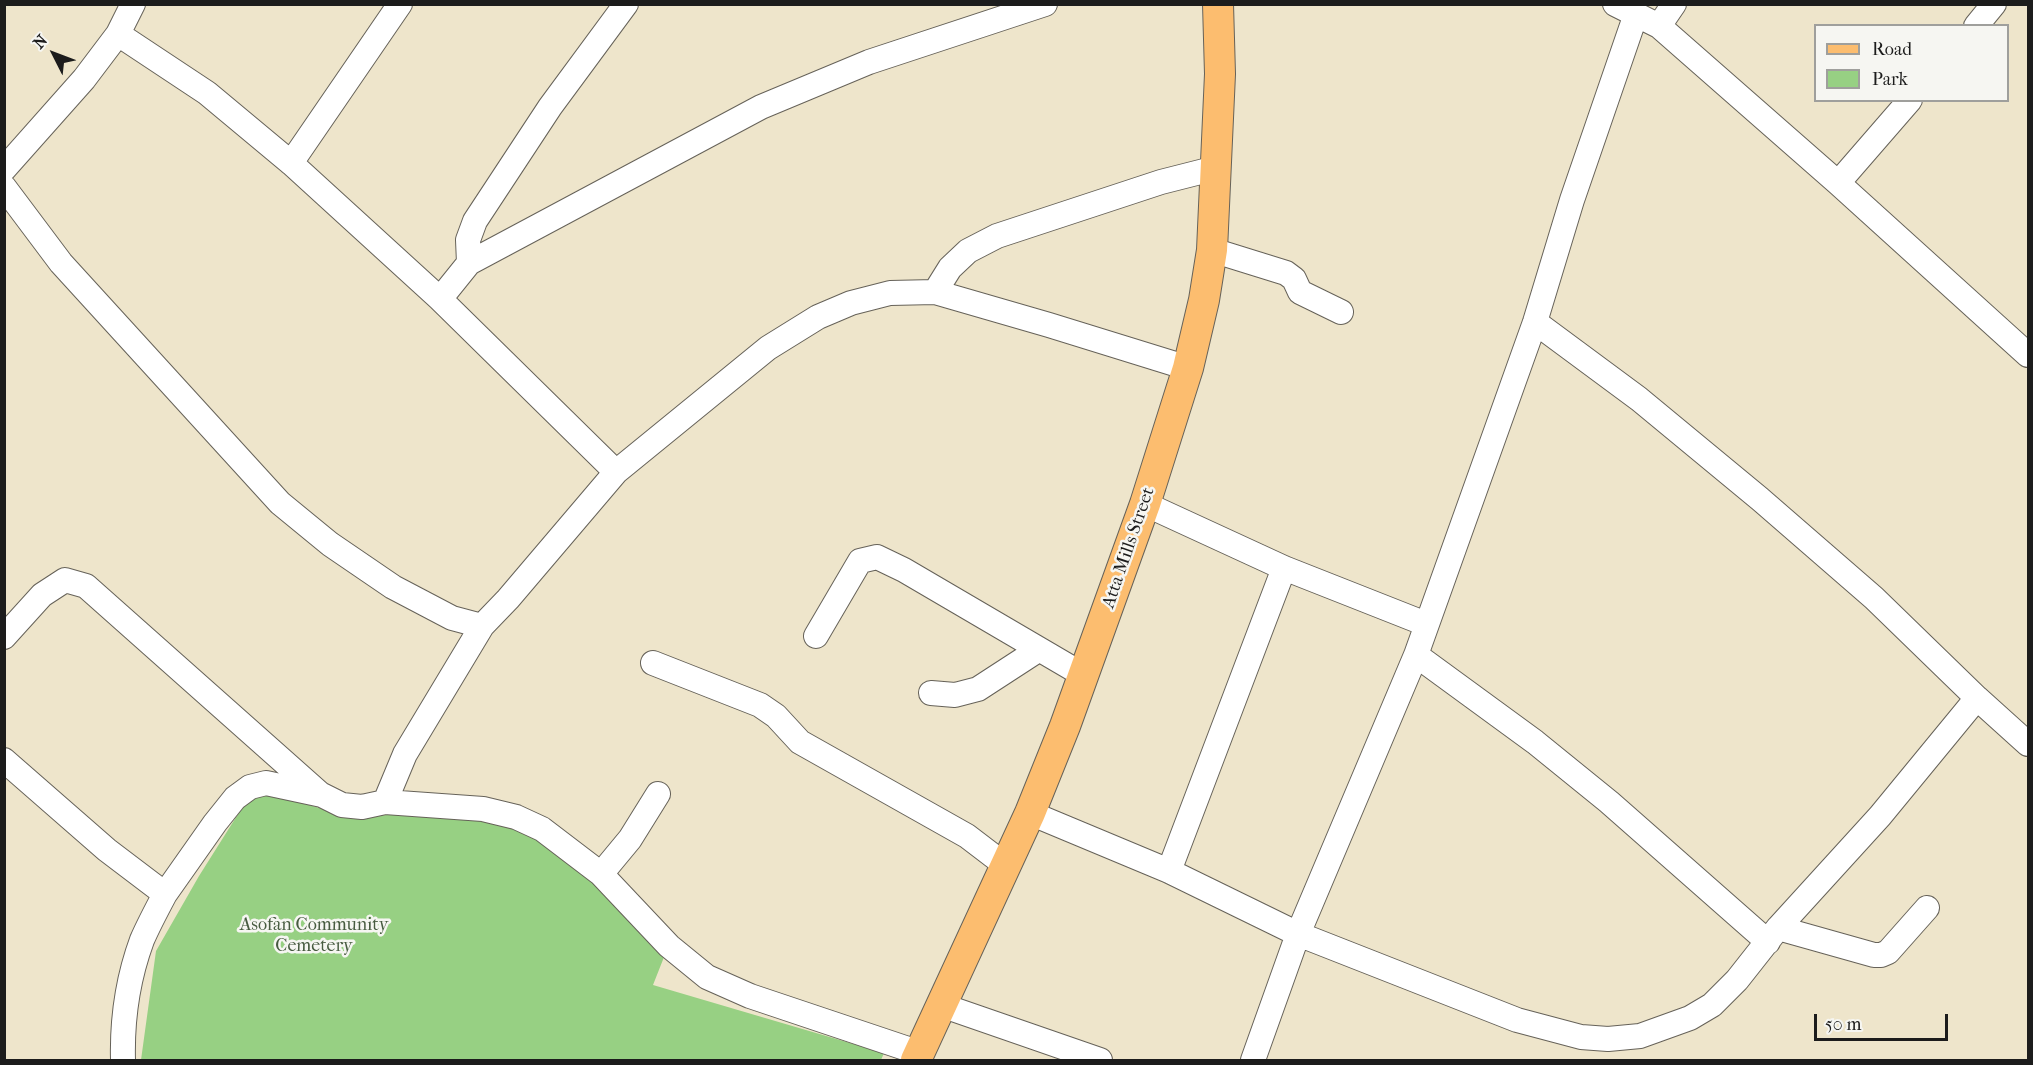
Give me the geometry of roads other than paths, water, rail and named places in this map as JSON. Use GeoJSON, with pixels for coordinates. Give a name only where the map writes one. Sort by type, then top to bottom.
{"type":"FeatureCollection","features":[{"type":"Feature","properties":{"kind":"main road","name":"Atta Mills Street"},"geometry":{"type":"LineString","coordinates":[[918,1057],[1030,813],[1085,676],[1146,504],[1188,368],[1204,300],[1212,250],[1220,74],[1218,4]]}},
{"type":"Feature","properties":{"kind":"street"},"geometry":{"type":"LineString","coordinates":[[4,169],[84,79],[118,34],[133,4]]}},
{"type":"Feature","properties":{"kind":"street"},"geometry":{"type":"LineString","coordinates":[[291,163],[400,4]]}},
{"type":"Feature","properties":{"kind":"street"},"geometry":{"type":"LineString","coordinates":[[469,263],[468,240],[475,221],[550,108],[626,4]]}},
{"type":"Feature","properties":{"kind":"street"},"geometry":{"type":"LineString","coordinates":[[440,299],[469,263],[761,107],[869,62],[1046,4]]}},
{"type":"Feature","properties":{"kind":"street"},"geometry":{"type":"LineString","coordinates":[[1659,26],[1674,4]]}},
{"type":"Feature","properties":{"kind":"street"},"geometry":{"type":"LineString","coordinates":[[1253,1060],[1298,934],[1416,655],[1535,322],[1572,200],[1625,9],[1659,26],[1838,183],[2028,355]]}},
{"type":"Feature","properties":{"kind":"street"},"geometry":{"type":"LineString","coordinates":[[118,34],[207,93],[291,163],[440,299],[616,472]]}},
{"type":"Feature","properties":{"kind":"street"},"geometry":{"type":"LineString","coordinates":[[1838,183],[1908,102]]}},
{"type":"Feature","properties":{"kind":"street"},"geometry":{"type":"LineString","coordinates":[[934,292],[950,268],[968,251],[997,236],[1161,182],[1216,168]]}},
{"type":"Feature","properties":{"kind":"street"},"geometry":{"type":"LineString","coordinates":[[4,187],[61,263],[280,502],[330,544],[393,587],[452,618],[483,626]]}},
{"type":"Feature","properties":{"kind":"street"},"geometry":{"type":"LineString","coordinates":[[1212,250],[1286,273],[1294,279],[1300,292],[1341,312]]}},
{"type":"Feature","properties":{"kind":"street"},"geometry":{"type":"LineString","coordinates":[[385,802],[405,754],[483,626],[616,472],[768,348],[818,317],[851,303],[890,293],[934,292],[1188,368]]}},
{"type":"Feature","properties":{"kind":"street"},"geometry":{"type":"LineString","coordinates":[[1535,322],[1639,399],[1760,499],[1874,598],[2028,744]]}},
{"type":"Feature","properties":{"kind":"street"},"geometry":{"type":"LineString","coordinates":[[1146,504],[1284,568],[1426,624]]}},
{"type":"Feature","properties":{"kind":"street"},"geometry":{"type":"LineString","coordinates":[[816,636],[860,561],[878,557],[1085,676]]}},
{"type":"Feature","properties":{"kind":"street"},"geometry":{"type":"LineString","coordinates":[[1169,871],[1284,568]]}},
{"type":"Feature","properties":{"kind":"street"},"geometry":{"type":"LineString","coordinates":[[4,637],[42,595],[65,580],[86,586],[322,795]]}},
{"type":"Feature","properties":{"kind":"street"},"geometry":{"type":"LineString","coordinates":[[931,693],[955,694],[978,689],[1038,650]]}},
{"type":"Feature","properties":{"kind":"street"},"geometry":{"type":"LineString","coordinates":[[1416,655],[1535,742],[1773,935],[1881,955],[1888,952],[1927,908]]}},
{"type":"Feature","properties":{"kind":"street"},"geometry":{"type":"LineString","coordinates":[[654,663],[760,705],[776,716],[800,742],[841,763],[967,836],[1005,864]]}},
{"type":"Feature","properties":{"kind":"street"},"geometry":{"type":"LineString","coordinates":[[1030,813],[1169,871],[1298,934],[1517,1020],[1581,1037],[1608,1039],[1640,1036],[1690,1018],[1712,1005],[1737,980],[1773,935],[1880,816],[1977,698]]}},
{"type":"Feature","properties":{"kind":"street"},"geometry":{"type":"LineString","coordinates":[[4,760],[107,850],[165,894]]}},
{"type":"Feature","properties":{"kind":"street"},"geometry":{"type":"LineString","coordinates":[[123,1060],[122,1033],[127,999],[142,941],[165,894],[235,798],[250,787],[266,783],[322,795],[342,805],[362,807],[385,802],[483,809],[516,817],[542,829],[601,874],[669,946],[707,977],[750,996],[918,1057]]}},
{"type":"Feature","properties":{"kind":"street"},"geometry":{"type":"LineString","coordinates":[[601,874],[630,838],[658,794]]}},
{"type":"Feature","properties":{"kind":"street"},"geometry":{"type":"LineString","coordinates":[[941,1005],[1100,1060]]}},
{"type":"Feature","properties":{"kind":"park label","name":"Asofan Community Cemetery"},"geometry":{"type":"Point","coordinates":[314,936]}}]}
